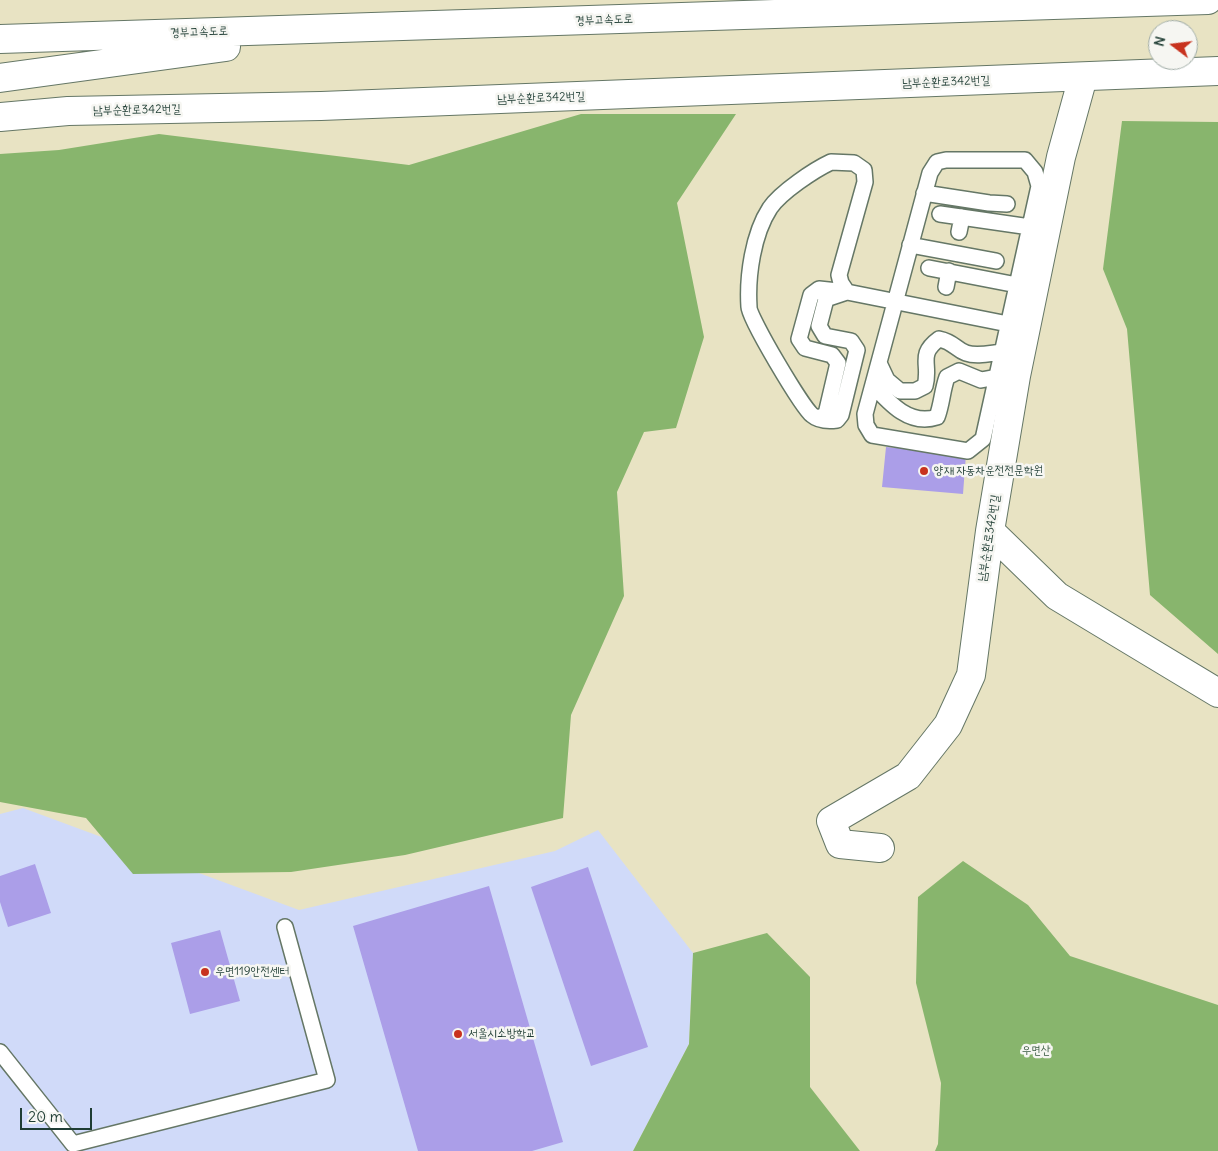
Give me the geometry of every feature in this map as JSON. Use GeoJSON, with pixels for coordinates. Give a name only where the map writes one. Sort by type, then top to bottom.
{"type":"FeatureCollection","features":[{"type":"Feature","properties":{"kind":"main road","name":"경부고속도로"},"geometry":{"type":"LineString","coordinates":[[0,39],[1208,0]]}},
{"type":"Feature","properties":{"kind":"main road"},"geometry":{"type":"LineString","coordinates":[[0,78],[374,26]]}},
{"type":"Feature","properties":{"kind":"main road","name":"남부순환로342번길"},"geometry":{"type":"LineString","coordinates":[[0,117],[68,111],[321,106],[1218,71]]}},
{"type":"Feature","properties":{"kind":"main road","name":"남부순환로342번길"},"geometry":{"type":"LineString","coordinates":[[880,848],[840,844],[831,821],[908,776],[948,725],[971,675],[990,531],[1016,376],[1061,157],[1083,77]]}},
{"type":"Feature","properties":{"kind":"main road"},"geometry":{"type":"LineString","coordinates":[[990,531],[1057,596],[1218,692]]}},
{"type":"Feature","properties":{"kind":"lane"},"geometry":{"type":"LineString","coordinates":[[946,160],[1025,160],[1035,172],[1039,186],[1030,227],[983,438],[968,450],[872,435],[866,425],[865,414],[924,192],[930,173],[937,162],[946,160]]}},
{"type":"Feature","properties":{"kind":"lane"},"geometry":{"type":"LineString","coordinates":[[831,162],[854,163],[864,170],[864,182],[839,275],[840,283],[847,292],[826,299],[820,326],[826,336],[851,341],[857,350],[841,415],[837,420],[827,422],[813,416],[798,397],[748,309],[751,264],[760,229],[771,206],[809,172],[831,162]]}},
{"type":"Feature","properties":{"kind":"lane"},"geometry":{"type":"LineString","coordinates":[[924,192],[989,196],[1007,204]]}},
{"type":"Feature","properties":{"kind":"lane"},"geometry":{"type":"LineString","coordinates":[[940,214],[961,224],[1030,227]]}},
{"type":"Feature","properties":{"kind":"lane"},"geometry":{"type":"LineString","coordinates":[[910,245],[980,251],[996,261]]}},
{"type":"Feature","properties":{"kind":"lane"},"geometry":{"type":"LineString","coordinates":[[929,268],[1017,285]]}},
{"type":"Feature","properties":{"kind":"lane"},"geometry":{"type":"LineString","coordinates":[[946,287],[949,271]]}},
{"type":"Feature","properties":{"kind":"lane"},"geometry":{"type":"LineString","coordinates":[[819,418],[826,414],[838,363],[832,355],[805,348],[799,339],[812,295],[818,289],[847,292],[1008,324]]}},
{"type":"Feature","properties":{"kind":"lane"},"geometry":{"type":"LineString","coordinates":[[879,363],[887,380],[900,392],[915,391],[925,386],[928,375],[926,357],[928,347],[939,339],[950,341],[966,353],[976,355],[1002,352]]}},
{"type":"Feature","properties":{"kind":"lane"},"geometry":{"type":"LineString","coordinates":[[873,385],[887,401],[912,418],[924,421],[937,417],[942,406],[942,390],[947,377],[959,371],[981,380],[996,377]]}},
{"type":"Feature","properties":{"kind":"lane"},"geometry":{"type":"LineString","coordinates":[[0,1052],[73,1144],[327,1080],[285,927]]}},
{"type":"Feature","properties":{"kind":"shaded area"},"geometry":{"type":"Polygon","coordinates":[[[23,808],[299,910],[555,851],[598,830],[693,953],[689,1044],[633,1151],[0,1151],[0,814],[23,808]]]}},
{"type":"Feature","properties":{"kind":"green space"},"geometry":{"type":"Polygon","coordinates":[[[581,114],[736,114],[677,203],[704,337],[676,428],[644,432],[617,492],[624,596],[571,715],[563,818],[405,855],[291,872],[133,874],[86,818],[0,802],[0,154],[59,150],[159,134],[409,165],[581,114]]]}},
{"type":"Feature","properties":{"kind":"green space"},"geometry":{"type":"Polygon","coordinates":[[[1122,121],[1218,122],[1218,654],[1150,595],[1127,329],[1103,269],[1122,121]]]}},
{"type":"Feature","properties":{"kind":"green space","name":"우면산"},"geometry":{"type":"Polygon","coordinates":[[[963,861],[1028,905],[1070,956],[1218,1005],[1218,1151],[935,1151],[938,1144],[941,1083],[916,983],[918,897],[963,861]]]}},
{"type":"Feature","properties":{"kind":"green space"},"geometry":{"type":"Polygon","coordinates":[[[767,933],[810,977],[810,1087],[860,1151],[633,1151],[689,1044],[693,953],[767,933]]]}},
{"type":"Feature","properties":{"kind":"building","name":"양재 자동차운전전문학원"},"geometry":{"type":"Polygon","coordinates":[[[886,447],[966,454],[963,494],[882,487],[886,447]]]}},
{"type":"Feature","properties":{"kind":"building"},"geometry":{"type":"Polygon","coordinates":[[[35,864],[51,913],[8,927],[0,902],[0,876],[35,864]]]}},
{"type":"Feature","properties":{"kind":"building"},"geometry":{"type":"Polygon","coordinates":[[[588,867],[648,1047],[591,1066],[531,887],[588,867]]]}},
{"type":"Feature","properties":{"kind":"building","name":"서울시소방학교"},"geometry":{"type":"Polygon","coordinates":[[[489,886],[563,1142],[532,1151],[418,1151],[353,926],[489,886]]]}},
{"type":"Feature","properties":{"kind":"building","name":"우면119안전센터"},"geometry":{"type":"Polygon","coordinates":[[[220,930],[240,1001],[190,1014],[171,943],[220,930]]]}},
{"type":"Feature","properties":{"kind":"place","name":"양재 자동차운전전문학원"},"geometry":{"type":"Point","coordinates":[924,471]}},
{"type":"Feature","properties":{"kind":"place","name":"우면119안전센터"},"geometry":{"type":"Point","coordinates":[205,972]}},
{"type":"Feature","properties":{"kind":"place","name":"서울시소방학교"},"geometry":{"type":"Point","coordinates":[458,1034]}}]}
